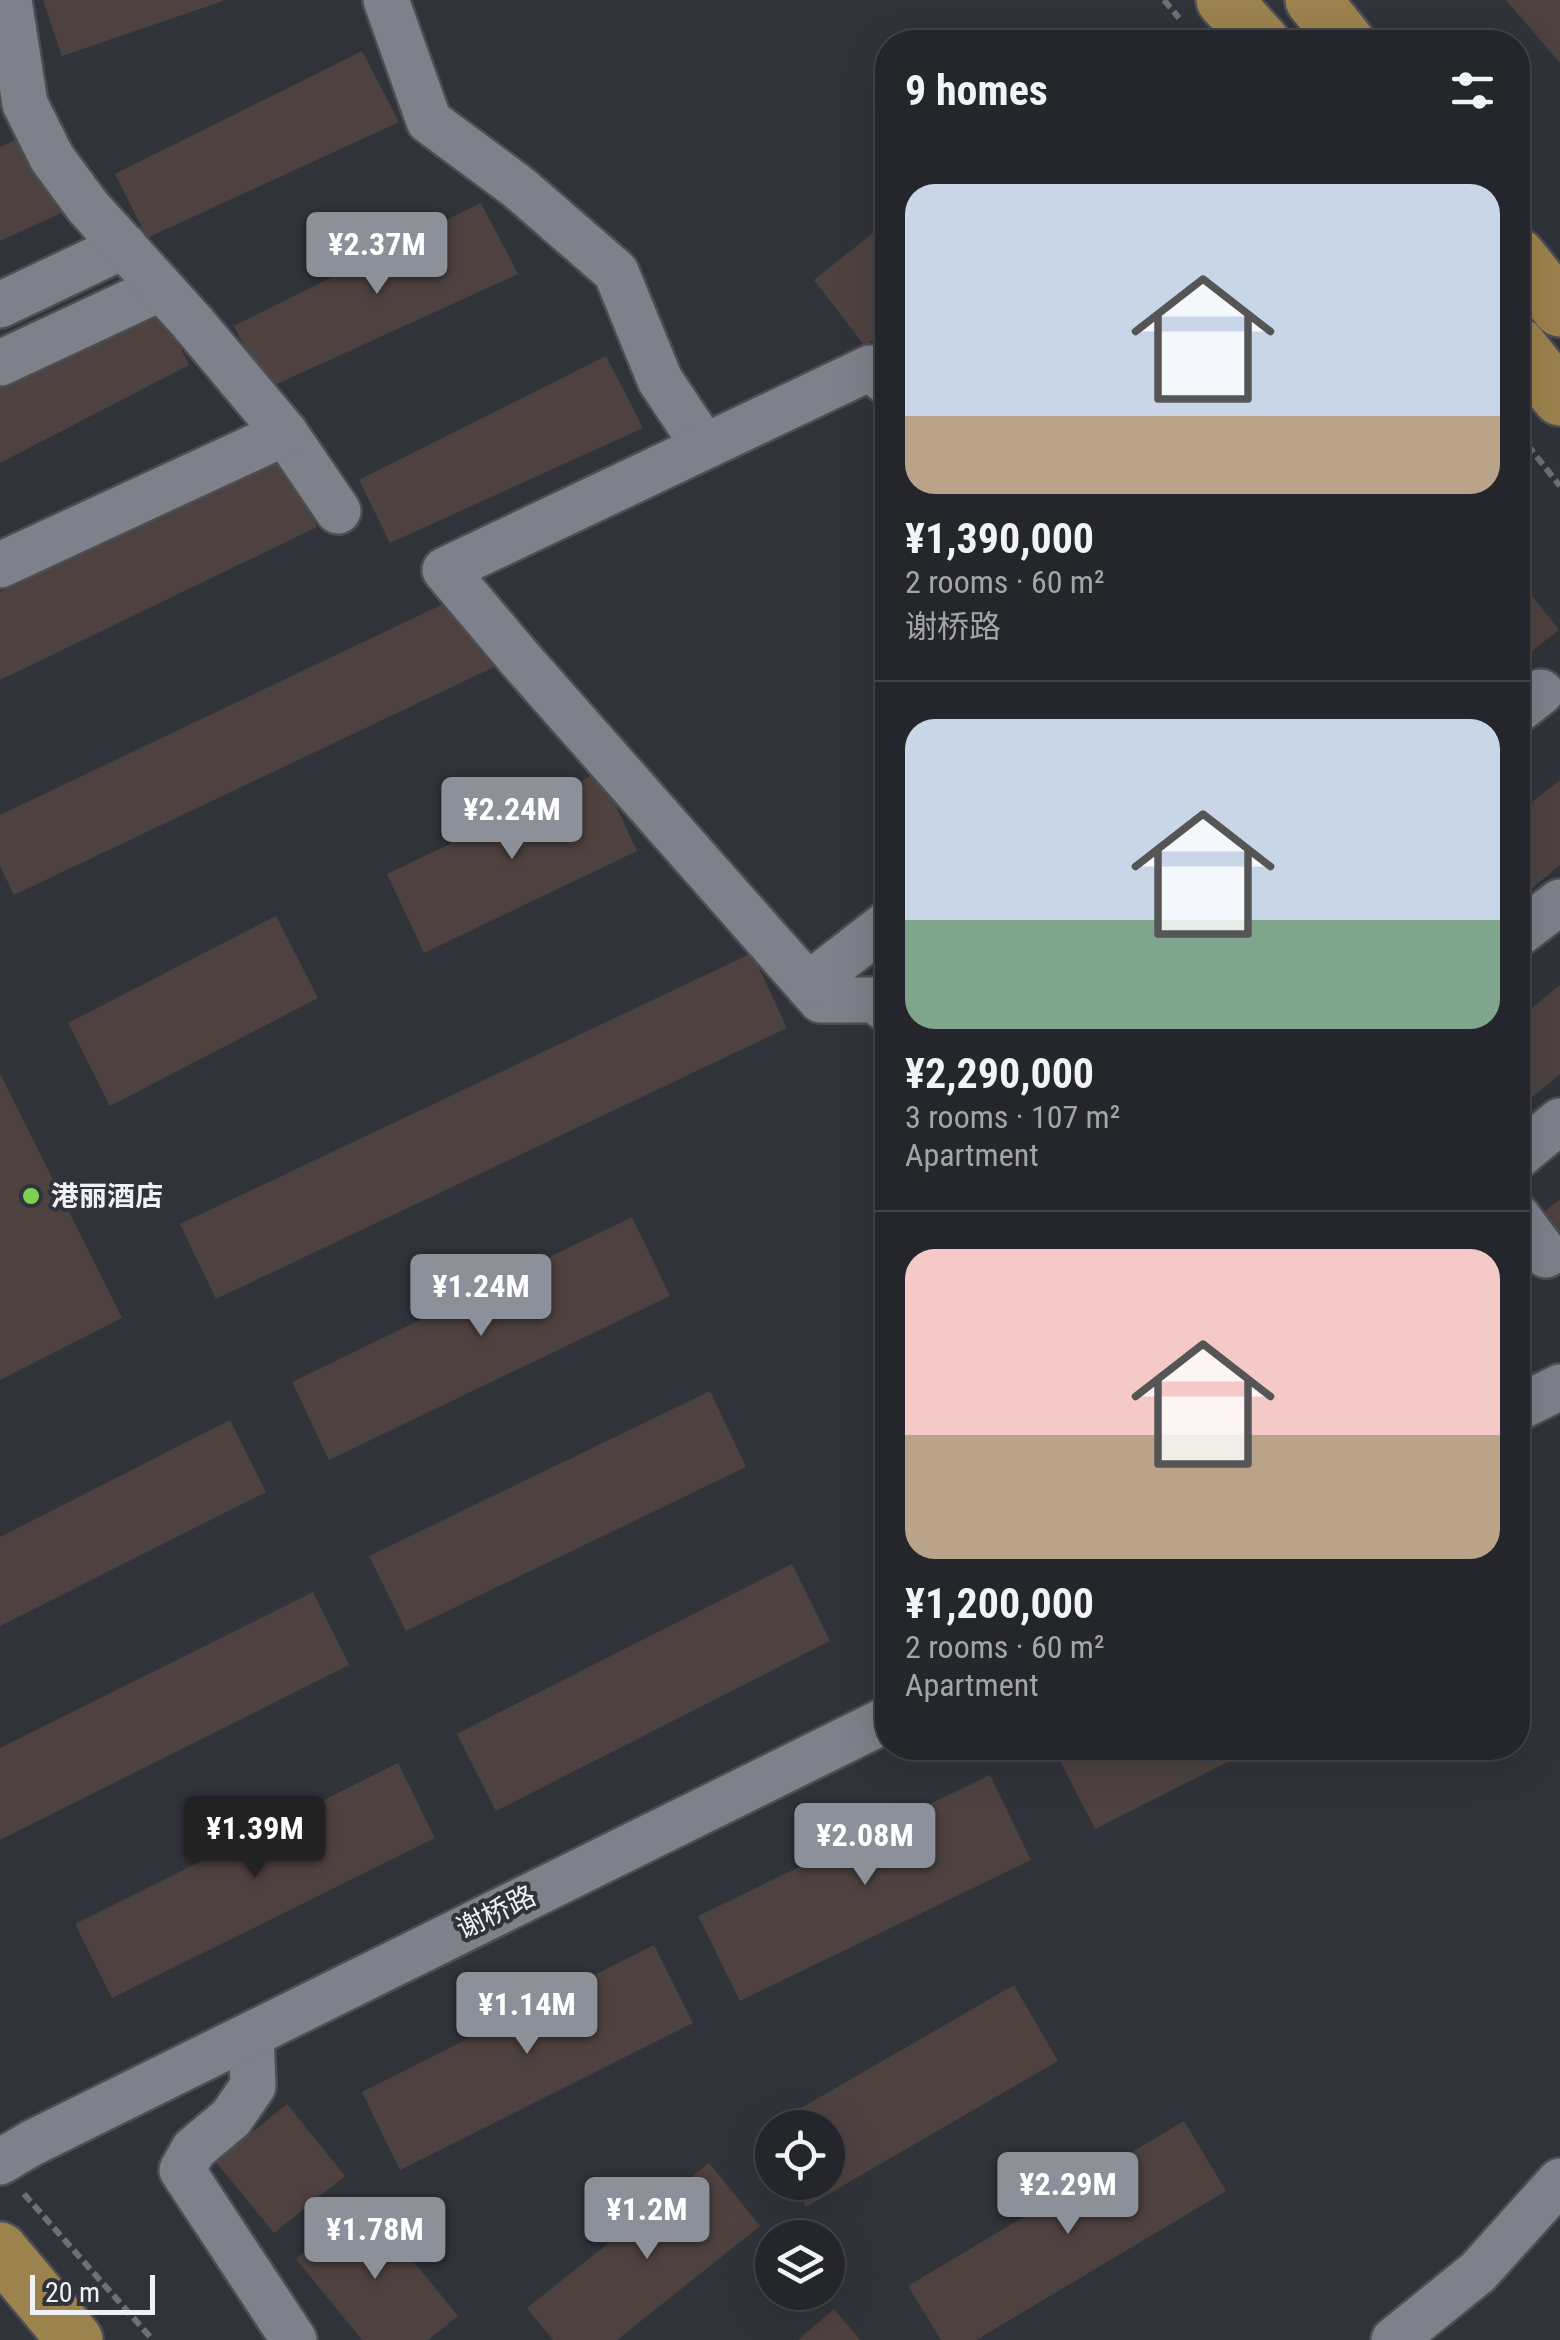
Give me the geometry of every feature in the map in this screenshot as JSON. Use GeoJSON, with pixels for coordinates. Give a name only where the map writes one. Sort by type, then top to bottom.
{"type":"FeatureCollection","features":[{"type":"Feature","properties":{"kind":"main road"},"geometry":{"type":"LineString","coordinates":[[1224,0],[1251,30]]}},
{"type":"Feature","properties":{"kind":"main road"},"geometry":{"type":"LineString","coordinates":[[1313,0],[1337,30]]}},
{"type":"Feature","properties":{"kind":"main road"},"geometry":{"type":"LineString","coordinates":[[1530,271],[1560,309]]}},
{"type":"Feature","properties":{"kind":"main road"},"geometry":{"type":"LineString","coordinates":[[1530,360],[1560,398]]}},
{"type":"Feature","properties":{"kind":"main road"},"geometry":{"type":"LineString","coordinates":[[0,2250],[75,2340]]}},
{"type":"Feature","properties":{"kind":"street"},"geometry":{"type":"LineString","coordinates":[[9,0],[24,104],[16,131],[52,158],[88,207],[285,433],[338,511]]}},
{"type":"Feature","properties":{"kind":"street"},"geometry":{"type":"LineString","coordinates":[[386,0],[428,121],[518,187],[616,272],[660,380],[704,446]]}},
{"type":"Feature","properties":{"kind":"street"},"geometry":{"type":"LineString","coordinates":[[0,304],[124,246]]}},
{"type":"Feature","properties":{"kind":"street"},"geometry":{"type":"LineString","coordinates":[[0,363],[161,288]]}},
{"type":"Feature","properties":{"kind":"street"},"geometry":{"type":"LineString","coordinates":[[875,372],[704,446],[446,570],[821,1000],[875,1001]]}},
{"type":"Feature","properties":{"kind":"street"},"geometry":{"type":"LineString","coordinates":[[0,565],[285,433]]}},
{"type":"Feature","properties":{"kind":"street"},"geometry":{"type":"LineString","coordinates":[[1530,925],[1560,902]]}},
{"type":"Feature","properties":{"kind":"street"},"geometry":{"type":"LineString","coordinates":[[808,985],[875,933]]}},
{"type":"Feature","properties":{"kind":"street"},"geometry":{"type":"LineString","coordinates":[[1530,1146],[1560,1121]]}},
{"type":"Feature","properties":{"kind":"street"},"geometry":{"type":"LineString","coordinates":[[1530,1233],[1546,1255]]}},
{"type":"Feature","properties":{"kind":"street"},"geometry":{"type":"LineString","coordinates":[[1530,1402],[1560,1386]]}},
{"type":"Feature","properties":{"kind":"street","name":"谢桥路"},"geometry":{"type":"LineString","coordinates":[[6,2171],[252,2035],[875,1724]]}},
{"type":"Feature","properties":{"kind":"street"},"geometry":{"type":"LineString","coordinates":[[252,2035],[253,2086],[232,2118],[194,2149],[182,2170],[294,2340]]}},
{"type":"Feature","properties":{"kind":"street"},"geometry":{"type":"LineString","coordinates":[[1394,2340],[1478,2272],[1560,2182]]}},
{"type":"Feature","properties":{"kind":"path"},"geometry":{"type":"LineString","coordinates":[[1530,449],[1560,486]]}},
{"type":"Feature","properties":{"kind":"path"},"geometry":{"type":"LineString","coordinates":[[6,2171],[153,2340]]}},
{"type":"Feature","properties":{"kind":"building"},"geometry":{"type":"Polygon","coordinates":[[[43,0],[223,0],[223,1],[62,56],[43,0]]]}},
{"type":"Feature","properties":{"kind":"building"},"geometry":{"type":"Polygon","coordinates":[[[1506,0],[1560,0],[1560,63],[1506,0]]]}},
{"type":"Feature","properties":{"kind":"building"},"geometry":{"type":"Polygon","coordinates":[[[362,51],[399,122],[147,238],[115,174],[362,51]]]}},
{"type":"Feature","properties":{"kind":"building"},"geometry":{"type":"Polygon","coordinates":[[[32,132],[68,210],[0,241],[0,147],[32,132]]]}},
{"type":"Feature","properties":{"kind":"building"},"geometry":{"type":"Polygon","coordinates":[[[481,203],[518,274],[266,389],[234,326],[481,203]]]}},
{"type":"Feature","properties":{"kind":"building"},"geometry":{"type":"Polygon","coordinates":[[[875,231],[875,338],[865,346],[814,280],[875,231]]]}},
{"type":"Feature","properties":{"kind":"building"},"geometry":{"type":"Polygon","coordinates":[[[152,290],[189,365],[0,463],[0,366],[152,290]]]}},
{"type":"Feature","properties":{"kind":"building"},"geometry":{"type":"Polygon","coordinates":[[[606,356],[643,428],[390,543],[359,480],[606,356]]]}},
{"type":"Feature","properties":{"kind":"building"},"geometry":{"type":"Polygon","coordinates":[[[280,450],[317,527],[0,680],[0,592],[280,450]]]}},
{"type":"Feature","properties":{"kind":"building"},"geometry":{"type":"Polygon","coordinates":[[[1530,593],[1559,630],[1530,653],[1530,593]]]}},
{"type":"Feature","properties":{"kind":"building"},"geometry":{"type":"Polygon","coordinates":[[[462,595],[496,666],[14,895],[0,866],[0,815],[462,595]]]}},
{"type":"Feature","properties":{"kind":"building"},"geometry":{"type":"Polygon","coordinates":[[[600,772],[637,851],[424,953],[387,874],[600,772]]]}},
{"type":"Feature","properties":{"kind":"building"},"geometry":{"type":"Polygon","coordinates":[[[1560,780],[1560,865],[1530,890],[1530,804],[1560,780]]]}},
{"type":"Feature","properties":{"kind":"building"},"geometry":{"type":"Polygon","coordinates":[[[276,916],[318,998],[110,1106],[68,1023],[276,916]]]}},
{"type":"Feature","properties":{"kind":"building"},"geometry":{"type":"Polygon","coordinates":[[[752,953],[787,1028],[216,1299],[180,1224],[752,953]]]}},
{"type":"Feature","properties":{"kind":"building"},"geometry":{"type":"Polygon","coordinates":[[[1560,985],[1560,1074],[1530,1099],[1530,1009],[1560,985]]]}},
{"type":"Feature","properties":{"kind":"building","name":"港丽酒店"},"geometry":{"type":"Polygon","coordinates":[[[0,1073],[122,1318],[0,1380],[0,1073]]]}},
{"type":"Feature","properties":{"kind":"building"},"geometry":{"type":"Polygon","coordinates":[[[1560,1199],[1560,1273],[1530,1236],[1530,1223],[1560,1199]]]}},
{"type":"Feature","properties":{"kind":"building"},"geometry":{"type":"Polygon","coordinates":[[[632,1217],[670,1296],[329,1460],[292,1382],[632,1217]]]}},
{"type":"Feature","properties":{"kind":"building"},"geometry":{"type":"Polygon","coordinates":[[[710,1391],[746,1467],[406,1631],[369,1556],[710,1391]]]}},
{"type":"Feature","properties":{"kind":"building"},"geometry":{"type":"Polygon","coordinates":[[[230,1420],[266,1492],[0,1626],[0,1537],[230,1420]]]}},
{"type":"Feature","properties":{"kind":"building"},"geometry":{"type":"Polygon","coordinates":[[[792,1564],[830,1641],[496,1811],[457,1734],[792,1564]]]}},
{"type":"Feature","properties":{"kind":"building"},"geometry":{"type":"Polygon","coordinates":[[[313,1592],[349,1665],[0,1840],[0,1748],[313,1592]]]}},
{"type":"Feature","properties":{"kind":"building"},"geometry":{"type":"Polygon","coordinates":[[[1060,1760],[1231,1760],[1095,1829],[1060,1760]]]}},
{"type":"Feature","properties":{"kind":"building"},"geometry":{"type":"Polygon","coordinates":[[[398,1763],[435,1838],[112,1998],[75,1924],[398,1763]]]}},
{"type":"Feature","properties":{"kind":"building"},"geometry":{"type":"Polygon","coordinates":[[[990,1775],[1031,1860],[740,2001],[698,1916],[990,1775]]]}},
{"type":"Feature","properties":{"kind":"building"},"geometry":{"type":"Polygon","coordinates":[[[654,1945],[693,2023],[400,2170],[362,2092],[654,1945]]]}},
{"type":"Feature","properties":{"kind":"building"},"geometry":{"type":"Polygon","coordinates":[[[1014,1985],[1058,2061],[845,2184],[845,2110],[798,2110],[1014,1985]]]}},
{"type":"Feature","properties":{"kind":"building"},"geometry":{"type":"Polygon","coordinates":[[[287,2104],[345,2176],[274,2233],[216,2162],[287,2104]]]}},
{"type":"Feature","properties":{"kind":"building"},"geometry":{"type":"Polygon","coordinates":[[[1184,2121],[1226,2191],[976,2340],[941,2340],[908,2286],[1184,2121]]]}},
{"type":"Feature","properties":{"kind":"building"},"geometry":{"type":"Polygon","coordinates":[[[709,2163],[755,2220],[755,2230],[617,2340],[553,2340],[527,2308],[709,2163]]]}},
{"type":"Feature","properties":{"kind":"building"},"geometry":{"type":"Polygon","coordinates":[[[365,2202],[458,2316],[428,2340],[362,2340],[296,2259],[365,2202]]]}},
{"type":"Feature","properties":{"kind":"building"},"geometry":{"type":"Polygon","coordinates":[[[835,2310],[860,2340],[798,2340],[835,2310]]]}},
{"type":"Feature","properties":{"kind":"place","name":"港丽酒店"},"geometry":{"type":"Point","coordinates":[31,1196]}}]}
